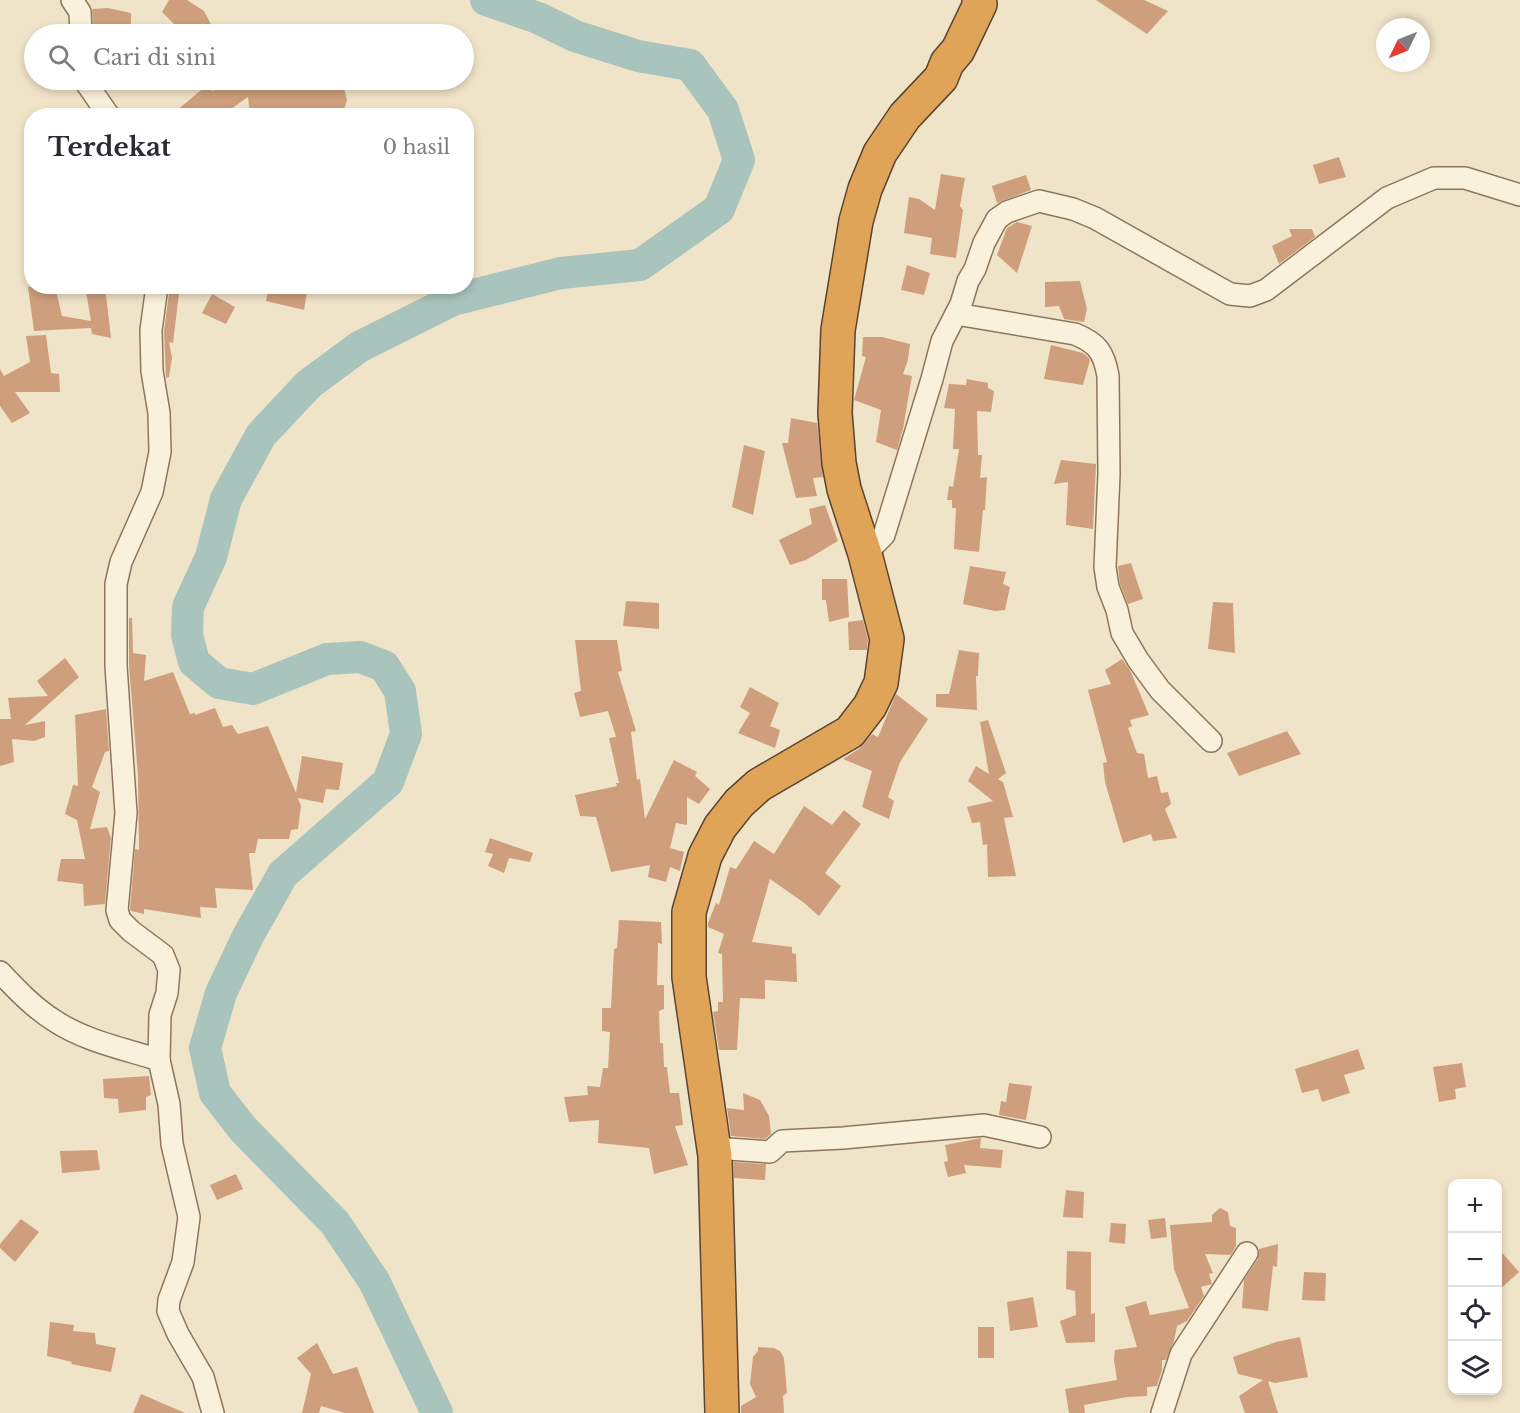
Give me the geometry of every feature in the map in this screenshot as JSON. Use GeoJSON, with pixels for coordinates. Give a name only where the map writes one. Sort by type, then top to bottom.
{"type":"FeatureCollection","features":[{"type":"Feature","properties":{"kind":"highway"},"geometry":{"type":"LineString","coordinates":[[722,1413],[720,1279],[714,1148],[689,976],[689,912],[705,856],[720,826],[739,803],[759,785],[850,732],[870,706],[881,683],[887,639],[839,464],[836,413],[838,330],[856,221],[865,189],[880,153],[905,116],[940,78],[958,50],[980,2]]}},
{"type":"Feature","properties":{"kind":"street"},"geometry":{"type":"LineString","coordinates":[[72,0],[80,12],[81,24]]}},
{"type":"Feature","properties":{"kind":"street"},"geometry":{"type":"LineString","coordinates":[[91,90],[104,108]]}},
{"type":"Feature","properties":{"kind":"street"},"geometry":{"type":"LineString","coordinates":[[865,554],[884,535],[942,341],[956,314],[984,243],[997,219],[1007,212],[1039,201],[1073,209],[1095,218],[1230,294],[1250,296],[1266,290],[1387,198],[1434,178],[1465,178],[1520,195]]}},
{"type":"Feature","properties":{"kind":"street"},"geometry":{"type":"LineString","coordinates":[[156,294],[151,330],[152,371],[159,413],[160,452],[152,492],[121,562],[116,584],[116,666],[126,813],[117,910],[120,920],[131,931],[163,955],[169,970],[167,993],[160,1015],[159,1060],[169,1104],[172,1144],[189,1217],[183,1262],[169,1300],[168,1311],[178,1334],[203,1377],[213,1413]]}},
{"type":"Feature","properties":{"kind":"street"},"geometry":{"type":"LineString","coordinates":[[956,314],[1075,334],[1090,340],[1099,349],[1106,363],[1108,376],[1109,474],[1105,567],[1108,587],[1117,610],[1122,633],[1138,660],[1161,690],[1211,741]]}},
{"type":"Feature","properties":{"kind":"street"},"geometry":{"type":"LineString","coordinates":[[0,972],[25,998],[55,1022],[80,1034],[159,1060]]}},
{"type":"Feature","properties":{"kind":"street"},"geometry":{"type":"LineString","coordinates":[[714,1148],[770,1152],[782,1141],[843,1138],[984,1125],[1040,1137]]}},
{"type":"Feature","properties":{"kind":"street"},"geometry":{"type":"LineString","coordinates":[[1162,1413],[1181,1354],[1247,1253]]}},
{"type":"Feature","properties":{"kind":"building"},"geometry":{"type":"Polygon","coordinates":[[[169,0],[187,0],[204,11],[211,24],[174,24],[162,12],[169,0]]]}},
{"type":"Feature","properties":{"kind":"building"},"geometry":{"type":"Polygon","coordinates":[[[1096,0],[1144,0],[1168,11],[1147,34],[1096,0]]]}},
{"type":"Feature","properties":{"kind":"building"},"geometry":{"type":"Polygon","coordinates":[[[108,8],[131,13],[131,24],[93,24],[92,9],[108,8]]]}},
{"type":"Feature","properties":{"kind":"building"},"geometry":{"type":"Polygon","coordinates":[[[201,90],[344,90],[347,100],[344,108],[249,108],[248,97],[232,108],[180,108],[201,90]]]}},
{"type":"Feature","properties":{"kind":"building"},"geometry":{"type":"Polygon","coordinates":[[[1339,157],[1346,177],[1319,184],[1313,165],[1339,157]]]}},
{"type":"Feature","properties":{"kind":"building"},"geometry":{"type":"Polygon","coordinates":[[[941,174],[965,178],[960,206],[963,210],[956,258],[930,254],[932,238],[904,233],[909,197],[919,199],[935,210],[941,174]]]}},
{"type":"Feature","properties":{"kind":"building"},"geometry":{"type":"Polygon","coordinates":[[[1026,175],[1031,190],[997,203],[992,186],[1026,175]]]}},
{"type":"Feature","properties":{"kind":"building"},"geometry":{"type":"Polygon","coordinates":[[[1017,222],[1032,226],[1017,273],[997,255],[1007,228],[1017,222]]]}},
{"type":"Feature","properties":{"kind":"building"},"geometry":{"type":"Polygon","coordinates":[[[1289,229],[1312,229],[1315,237],[1279,264],[1272,246],[1292,236],[1289,229]]]}},
{"type":"Feature","properties":{"kind":"building"},"geometry":{"type":"Polygon","coordinates":[[[907,265],[930,273],[924,295],[901,290],[907,265]]]}},
{"type":"Feature","properties":{"kind":"building"},"geometry":{"type":"Polygon","coordinates":[[[1080,281],[1087,309],[1084,322],[1064,319],[1059,306],[1045,307],[1045,282],[1080,281]]]}},
{"type":"Feature","properties":{"kind":"building"},"geometry":{"type":"Polygon","coordinates":[[[29,294],[57,294],[62,316],[91,321],[86,294],[106,294],[111,338],[92,334],[91,328],[34,331],[29,294]]]}},
{"type":"Feature","properties":{"kind":"building"},"geometry":{"type":"Polygon","coordinates":[[[169,294],[179,294],[173,343],[169,342],[172,358],[169,377],[166,378],[164,331],[169,294]]]}},
{"type":"Feature","properties":{"kind":"building"},"geometry":{"type":"Polygon","coordinates":[[[212,294],[235,307],[226,324],[202,313],[212,294]]]}},
{"type":"Feature","properties":{"kind":"building"},"geometry":{"type":"Polygon","coordinates":[[[267,294],[307,294],[304,310],[266,301],[267,294]]]}},
{"type":"Feature","properties":{"kind":"building"},"geometry":{"type":"Polygon","coordinates":[[[46,335],[51,373],[59,374],[60,392],[15,392],[30,413],[12,423],[0,406],[0,369],[4,376],[30,362],[26,336],[46,335]]]}},
{"type":"Feature","properties":{"kind":"building"},"geometry":{"type":"Polygon","coordinates":[[[863,337],[882,337],[910,344],[903,374],[912,376],[897,450],[876,442],[881,410],[854,400],[866,357],[862,356],[863,337]]]}},
{"type":"Feature","properties":{"kind":"building"},"geometry":{"type":"Polygon","coordinates":[[[1051,345],[1083,353],[1088,357],[1090,360],[1083,385],[1044,379],[1051,345]]]}},
{"type":"Feature","properties":{"kind":"building"},"geometry":{"type":"Polygon","coordinates":[[[967,379],[988,383],[988,388],[994,391],[991,412],[977,411],[978,455],[982,455],[980,478],[987,477],[979,552],[954,549],[956,508],[952,508],[952,500],[947,500],[949,486],[953,487],[959,449],[953,449],[955,409],[944,408],[949,384],[966,385],[967,379]]]}},
{"type":"Feature","properties":{"kind":"building"},"geometry":{"type":"Polygon","coordinates":[[[791,418],[817,423],[823,477],[813,478],[817,496],[796,498],[782,443],[788,443],[791,418]]]}},
{"type":"Feature","properties":{"kind":"building"},"geometry":{"type":"Polygon","coordinates":[[[744,445],[765,451],[753,515],[732,507],[744,445]]]}},
{"type":"Feature","properties":{"kind":"building"},"geometry":{"type":"Polygon","coordinates":[[[1061,460],[1096,464],[1093,529],[1066,525],[1068,482],[1054,484],[1061,460]]]}},
{"type":"Feature","properties":{"kind":"building"},"geometry":{"type":"Polygon","coordinates":[[[825,505],[838,541],[806,560],[790,565],[779,540],[812,524],[809,509],[825,505]]]}},
{"type":"Feature","properties":{"kind":"building"},"geometry":{"type":"Polygon","coordinates":[[[1131,563],[1143,599],[1128,604],[1120,584],[1118,566],[1131,563]]]}},
{"type":"Feature","properties":{"kind":"building"},"geometry":{"type":"Polygon","coordinates":[[[970,566],[1006,572],[1003,584],[1010,587],[1005,610],[995,611],[963,604],[970,566]]]}},
{"type":"Feature","properties":{"kind":"building"},"geometry":{"type":"Polygon","coordinates":[[[822,579],[847,579],[849,617],[829,622],[826,600],[822,600],[822,579]]]}},
{"type":"Feature","properties":{"kind":"building"},"geometry":{"type":"Polygon","coordinates":[[[626,601],[659,603],[659,629],[623,626],[626,601]]]}},
{"type":"Feature","properties":{"kind":"building"},"geometry":{"type":"Polygon","coordinates":[[[1213,602],[1233,603],[1235,653],[1208,649],[1213,602]]]}},
{"type":"Feature","properties":{"kind":"building"},"geometry":{"type":"Polygon","coordinates":[[[129,618],[132,618],[133,653],[146,655],[144,681],[173,672],[190,714],[195,713],[195,715],[215,708],[223,727],[232,725],[238,734],[268,726],[296,793],[302,756],[343,763],[339,790],[326,789],[323,803],[298,798],[301,806],[298,829],[291,830],[289,839],[258,839],[255,853],[249,853],[253,890],[215,888],[217,908],[200,907],[201,918],[144,909],[144,914],[130,909],[135,849],[139,850],[138,776],[129,666],[129,618]]]}},
{"type":"Feature","properties":{"kind":"building"},"geometry":{"type":"Polygon","coordinates":[[[863,620],[868,640],[867,650],[849,650],[848,622],[863,620]]]}},
{"type":"Feature","properties":{"kind":"building"},"geometry":{"type":"Polygon","coordinates":[[[575,640],[617,640],[622,671],[618,672],[636,731],[631,732],[645,819],[674,760],[697,772],[695,776],[710,789],[699,804],[687,797],[687,825],[676,823],[670,848],[684,852],[680,871],[670,867],[666,882],[648,877],[650,865],[611,872],[596,817],[580,816],[575,795],[617,786],[616,783],[619,783],[609,738],[616,737],[608,711],[580,717],[574,693],[581,691],[575,640]]]}},
{"type":"Feature","properties":{"kind":"building"},"geometry":{"type":"Polygon","coordinates":[[[959,650],[979,653],[978,676],[976,676],[977,710],[936,707],[936,694],[949,694],[959,650]]]}},
{"type":"Feature","properties":{"kind":"building"},"geometry":{"type":"Polygon","coordinates":[[[65,658],[79,677],[25,725],[45,721],[45,737],[34,741],[12,739],[14,762],[0,766],[0,719],[11,719],[8,698],[48,696],[37,681],[65,658]]]}},
{"type":"Feature","properties":{"kind":"building"},"geometry":{"type":"Polygon","coordinates":[[[1122,659],[1130,670],[1149,715],[1130,720],[1132,726],[1128,728],[1137,753],[1144,754],[1148,778],[1157,776],[1161,793],[1168,792],[1171,804],[1165,809],[1177,838],[1153,841],[1151,834],[1123,843],[1105,782],[1103,763],[1107,762],[1088,690],[1111,684],[1105,670],[1122,659]]]}},
{"type":"Feature","properties":{"kind":"building"},"geometry":{"type":"Polygon","coordinates":[[[750,687],[779,703],[770,726],[780,730],[775,748],[738,733],[750,713],[740,707],[750,687]]]}},
{"type":"Feature","properties":{"kind":"building"},"geometry":{"type":"Polygon","coordinates":[[[896,694],[928,719],[900,762],[888,797],[894,801],[889,819],[862,807],[872,771],[843,759],[860,748],[872,734],[878,737],[896,694]]]}},
{"type":"Feature","properties":{"kind":"building"},"geometry":{"type":"Polygon","coordinates":[[[106,709],[109,751],[105,752],[92,787],[100,792],[90,829],[107,827],[111,838],[105,904],[84,906],[83,884],[57,881],[61,859],[85,859],[77,820],[65,814],[73,785],[78,786],[75,715],[106,709]]]}},
{"type":"Feature","properties":{"kind":"building"},"geometry":{"type":"Polygon","coordinates":[[[988,720],[1006,773],[998,779],[1003,782],[1013,817],[1004,818],[1016,876],[988,877],[987,844],[983,845],[980,822],[972,823],[967,807],[993,801],[968,781],[976,766],[989,774],[980,722],[988,720]]]}},
{"type":"Feature","properties":{"kind":"building"},"geometry":{"type":"Polygon","coordinates":[[[1287,731],[1301,754],[1239,776],[1227,753],[1287,731]]]}},
{"type":"Feature","properties":{"kind":"building"},"geometry":{"type":"Polygon","coordinates":[[[804,806],[832,825],[844,810],[861,824],[825,873],[841,886],[819,916],[770,879],[752,942],[792,947],[792,953],[796,954],[797,982],[765,980],[765,999],[740,998],[737,1050],[719,1050],[713,1012],[718,1011],[718,1002],[723,1002],[722,954],[718,953],[724,934],[708,927],[708,923],[716,903],[719,905],[730,867],[736,869],[754,841],[774,854],[804,806]]]}},
{"type":"Feature","properties":{"kind":"building"},"geometry":{"type":"Polygon","coordinates":[[[490,838],[533,853],[530,862],[509,858],[504,873],[488,866],[493,854],[485,852],[490,838]]]}},
{"type":"Feature","properties":{"kind":"building"},"geometry":{"type":"Polygon","coordinates":[[[619,920],[661,922],[662,944],[658,943],[657,985],[664,985],[664,1009],[659,1011],[660,1043],[663,1043],[664,1067],[667,1067],[670,1093],[679,1093],[683,1125],[675,1126],[688,1165],[654,1174],[649,1148],[598,1143],[599,1120],[569,1122],[564,1097],[588,1095],[587,1086],[600,1087],[603,1068],[608,1068],[610,1032],[602,1031],[602,1008],[611,1008],[614,949],[617,948],[619,920]]]}},
{"type":"Feature","properties":{"kind":"building"},"geometry":{"type":"Polygon","coordinates":[[[1358,1049],[1365,1069],[1344,1075],[1350,1093],[1322,1102],[1318,1089],[1302,1093],[1295,1069],[1358,1049]]]}},
{"type":"Feature","properties":{"kind":"building"},"geometry":{"type":"Polygon","coordinates":[[[1462,1063],[1466,1087],[1455,1089],[1456,1099],[1439,1102],[1433,1067],[1462,1063]]]}},
{"type":"Feature","properties":{"kind":"building"},"geometry":{"type":"Polygon","coordinates":[[[149,1076],[151,1095],[146,1097],[146,1110],[119,1113],[118,1099],[104,1098],[103,1079],[149,1076]]]}},
{"type":"Feature","properties":{"kind":"building"},"geometry":{"type":"Polygon","coordinates":[[[1009,1083],[1032,1086],[1026,1120],[999,1115],[1001,1101],[1006,1102],[1009,1083]]]}},
{"type":"Feature","properties":{"kind":"building"},"geometry":{"type":"Polygon","coordinates":[[[743,1093],[760,1100],[769,1116],[771,1134],[765,1139],[731,1136],[727,1108],[744,1110],[743,1093]]]}},
{"type":"Feature","properties":{"kind":"building"},"geometry":{"type":"Polygon","coordinates":[[[981,1138],[980,1148],[1003,1150],[1001,1168],[964,1165],[966,1173],[948,1177],[944,1162],[948,1161],[945,1145],[981,1138]]]}},
{"type":"Feature","properties":{"kind":"building"},"geometry":{"type":"Polygon","coordinates":[[[97,1150],[100,1170],[62,1173],[60,1151],[97,1150]]]}},
{"type":"Feature","properties":{"kind":"building"},"geometry":{"type":"Polygon","coordinates":[[[734,1162],[766,1164],[765,1180],[734,1178],[734,1162]]]}},
{"type":"Feature","properties":{"kind":"building"},"geometry":{"type":"Polygon","coordinates":[[[236,1174],[243,1189],[217,1200],[210,1185],[236,1174]]]}},
{"type":"Feature","properties":{"kind":"building"},"geometry":{"type":"Polygon","coordinates":[[[1066,1190],[1084,1192],[1083,1218],[1063,1217],[1066,1190]]]}},
{"type":"Feature","properties":{"kind":"building"},"geometry":{"type":"Polygon","coordinates":[[[1220,1208],[1228,1212],[1230,1226],[1236,1228],[1236,1246],[1231,1255],[1205,1254],[1213,1273],[1209,1274],[1212,1284],[1201,1287],[1204,1296],[1187,1321],[1177,1326],[1166,1360],[1162,1360],[1162,1370],[1157,1386],[1147,1387],[1147,1396],[1127,1397],[1084,1405],[1085,1413],[1069,1413],[1065,1389],[1117,1380],[1115,1350],[1137,1347],[1125,1307],[1146,1301],[1150,1315],[1189,1308],[1174,1269],[1170,1225],[1212,1222],[1212,1215],[1220,1208]]]}},
{"type":"Feature","properties":{"kind":"building"},"geometry":{"type":"Polygon","coordinates":[[[1165,1218],[1167,1237],[1151,1239],[1148,1220],[1165,1218]]]}},
{"type":"Feature","properties":{"kind":"building"},"geometry":{"type":"Polygon","coordinates":[[[21,1219],[39,1232],[15,1262],[0,1248],[0,1244],[21,1219]]]}},
{"type":"Feature","properties":{"kind":"building"},"geometry":{"type":"Polygon","coordinates":[[[1111,1223],[1126,1224],[1125,1244],[1109,1242],[1111,1223]]]}},
{"type":"Feature","properties":{"kind":"building"},"geometry":{"type":"Polygon","coordinates":[[[1278,1244],[1277,1267],[1273,1266],[1268,1311],[1242,1308],[1244,1280],[1258,1259],[1259,1249],[1278,1244]]]}},
{"type":"Feature","properties":{"kind":"building"},"geometry":{"type":"Polygon","coordinates":[[[1067,1251],[1091,1252],[1091,1314],[1095,1313],[1095,1342],[1066,1343],[1060,1321],[1076,1315],[1075,1291],[1066,1289],[1067,1251]]]}},
{"type":"Feature","properties":{"kind":"building"},"geometry":{"type":"Polygon","coordinates":[[[1502,1253],[1519,1272],[1502,1287],[1502,1253]]]}},
{"type":"Feature","properties":{"kind":"building"},"geometry":{"type":"Polygon","coordinates":[[[1304,1272],[1326,1273],[1325,1301],[1302,1300],[1304,1272]]]}},
{"type":"Feature","properties":{"kind":"building"},"geometry":{"type":"Polygon","coordinates":[[[1033,1297],[1038,1327],[1010,1331],[1007,1302],[1033,1297]]]}},
{"type":"Feature","properties":{"kind":"building"},"geometry":{"type":"Polygon","coordinates":[[[50,1322],[74,1325],[73,1331],[95,1333],[96,1344],[116,1348],[111,1372],[71,1364],[72,1362],[47,1356],[50,1322]]]}},
{"type":"Feature","properties":{"kind":"building"},"geometry":{"type":"Polygon","coordinates":[[[978,1327],[994,1327],[994,1358],[978,1358],[978,1327]]]}},
{"type":"Feature","properties":{"kind":"building"},"geometry":{"type":"Polygon","coordinates":[[[1300,1337],[1308,1377],[1275,1383],[1268,1381],[1278,1413],[1245,1413],[1239,1396],[1263,1380],[1238,1374],[1233,1357],[1276,1342],[1300,1337]]]}},
{"type":"Feature","properties":{"kind":"building"},"geometry":{"type":"Polygon","coordinates":[[[317,1343],[333,1374],[357,1367],[374,1413],[345,1413],[321,1406],[319,1413],[302,1413],[311,1374],[297,1358],[317,1343]]]}},
{"type":"Feature","properties":{"kind":"building"},"geometry":{"type":"Polygon","coordinates":[[[758,1347],[774,1348],[780,1351],[784,1358],[787,1393],[783,1396],[784,1413],[741,1413],[741,1406],[756,1397],[750,1384],[753,1357],[758,1347]]]}},
{"type":"Feature","properties":{"kind":"building"},"geometry":{"type":"Polygon","coordinates":[[[141,1394],[185,1413],[133,1413],[141,1394]]]}},
{"type":"Feature","properties":{"kind":"waterway"},"geometry":{"type":"LineString","coordinates":[[437,1413],[374,1281],[335,1223],[243,1129],[215,1093],[205,1048],[221,993],[248,936],[283,874],[388,782],[406,734],[400,691],[384,666],[360,657],[327,659],[253,689],[219,683],[194,662],[187,635],[188,607],[211,557],[226,499],[261,435],[309,384],[359,347],[453,300],[561,273],[640,265],[719,209],[739,160],[723,110],[690,65],[638,56],[575,36],[538,18],[486,0]]}}]}
